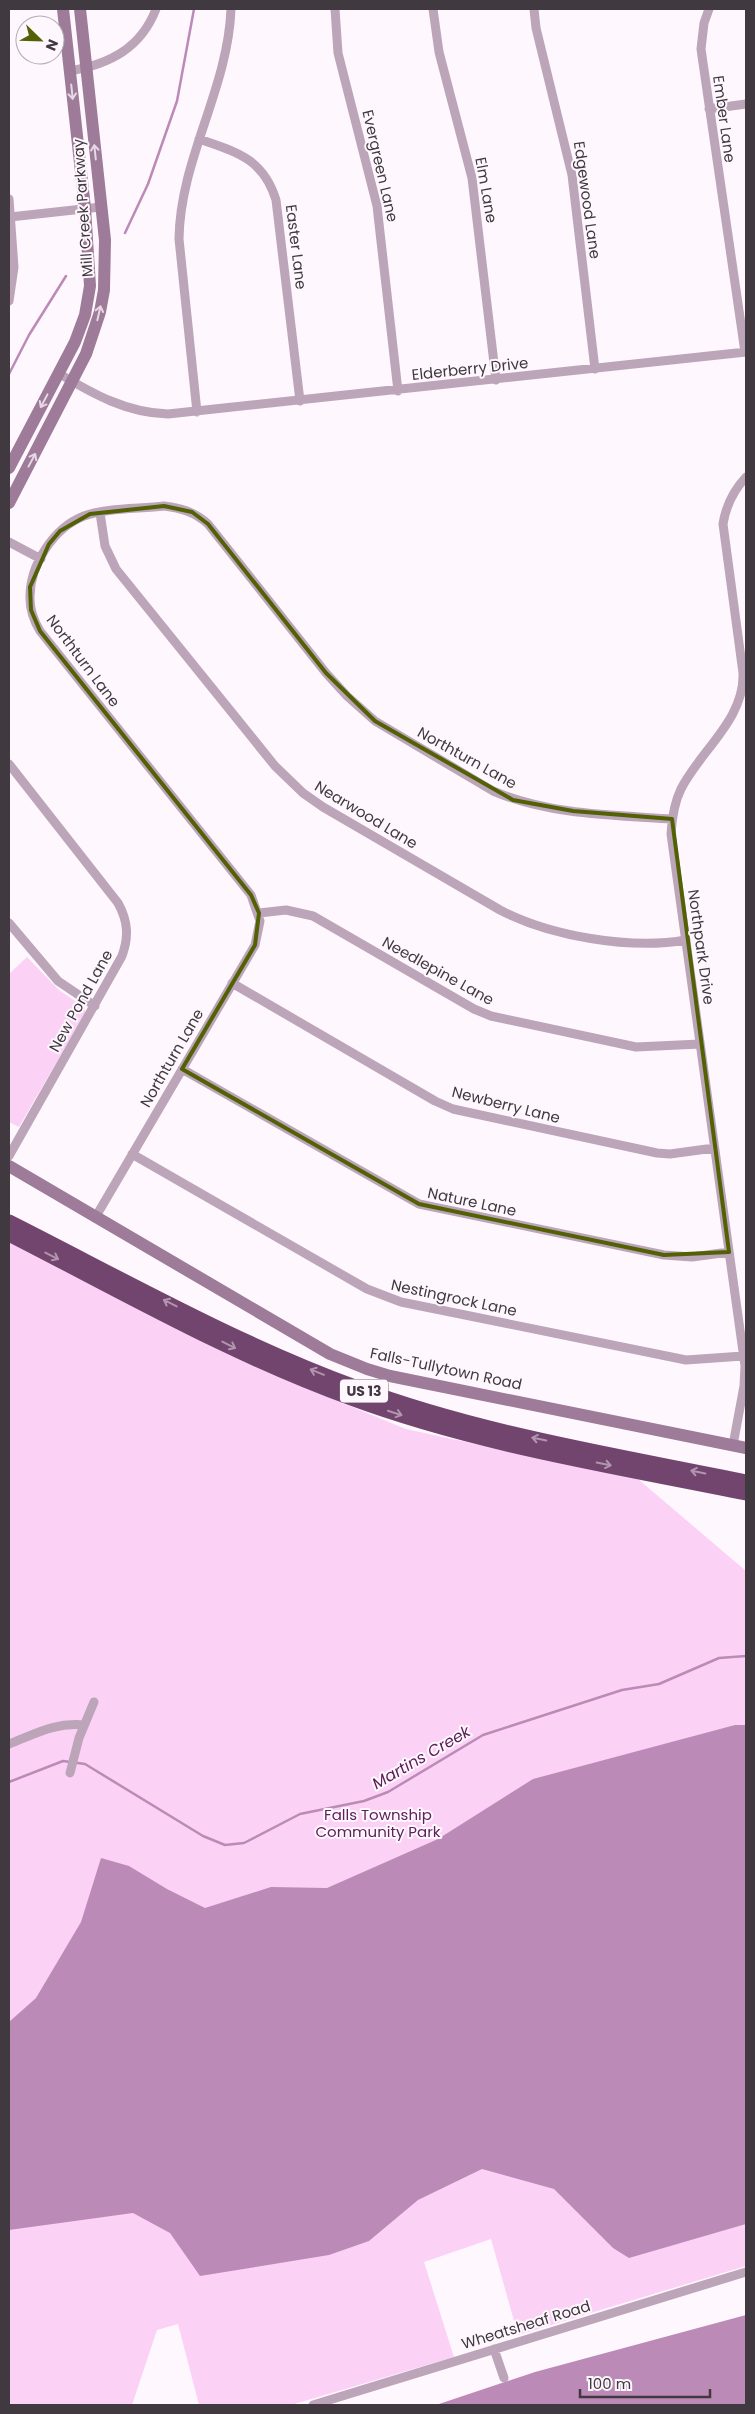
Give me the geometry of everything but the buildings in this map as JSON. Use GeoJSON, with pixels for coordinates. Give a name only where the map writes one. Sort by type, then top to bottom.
{"type":"FeatureCollection","features":[{"type":"Feature","properties":{"kind":"highway","name":"US 13"},"geometry":{"type":"LineString","coordinates":[[9,1222],[246,1341],[354,1387],[414,1408],[489,1428],[746,1482]]}},
{"type":"Feature","properties":{"kind":"highway","name":"US 13"},"geometry":{"type":"LineString","coordinates":[[9,1234],[256,1358],[321,1387],[380,1408],[441,1428],[502,1443],[746,1493]]}},
{"type":"Feature","properties":{"kind":"main road","name":"Mill Creek Parkway"},"geometry":{"type":"LineString","coordinates":[[9,468],[81,328],[88,300],[91,271],[63,9]]}},
{"type":"Feature","properties":{"kind":"main road","name":"Mill Creek Parkway"},"geometry":{"type":"LineString","coordinates":[[9,503],[73,382],[94,333],[104,290],[106,261],[80,9]]}},
{"type":"Feature","properties":{"kind":"main road","name":"Falls-Tullytown Road"},"geometry":{"type":"LineString","coordinates":[[9,1166],[330,1354],[367,1369],[740,1446]]}},
{"type":"Feature","properties":{"kind":"street"},"geometry":{"type":"LineString","coordinates":[[70,71],[87,68],[111,60],[128,50],[147,27],[156,9]]}},
{"type":"Feature","properties":{"kind":"street"},"geometry":{"type":"LineString","coordinates":[[198,412],[179,239],[183,193],[223,64],[231,9]]}},
{"type":"Feature","properties":{"kind":"street","name":"Evergreen Lane"},"geometry":{"type":"LineString","coordinates":[[335,9],[338,53],[377,206],[398,390]]}},
{"type":"Feature","properties":{"kind":"street","name":"Elm Lane"},"geometry":{"type":"LineString","coordinates":[[433,9],[439,52],[472,178],[496,380]]}},
{"type":"Feature","properties":{"kind":"street","name":"Edgewood Lane"},"geometry":{"type":"LineString","coordinates":[[534,9],[536,28],[572,175],[595,369]]}},
{"type":"Feature","properties":{"kind":"street","name":"Ember Lane"},"geometry":{"type":"LineString","coordinates":[[709,9],[702,28],[701,49],[745,352]]}},
{"type":"Feature","properties":{"kind":"street"},"geometry":{"type":"LineString","coordinates":[[709,109],[746,104]]}},
{"type":"Feature","properties":{"kind":"street","name":"Easter Lane"},"geometry":{"type":"LineString","coordinates":[[199,140],[238,153],[251,161],[272,188],[276,200],[300,401]]}},
{"type":"Feature","properties":{"kind":"street"},"geometry":{"type":"LineString","coordinates":[[9,199],[14,255],[9,301]]}},
{"type":"Feature","properties":{"kind":"street"},"geometry":{"type":"LineString","coordinates":[[10,217],[101,207]]}},
{"type":"Feature","properties":{"kind":"street","name":"Elderberry Drive"},"geometry":{"type":"LineString","coordinates":[[58,373],[124,408],[138,412],[168,414],[745,352]]}},
{"type":"Feature","properties":{"kind":"street","name":"Northpark Drive"},"geometry":{"type":"LineString","coordinates":[[740,1446],[745,1377],[743,1356],[672,834],[672,818],[680,790],[743,703],[743,674],[723,524],[731,497],[746,477]]}},
{"type":"Feature","properties":{"kind":"street","name":"Northturn Lane"},"geometry":{"type":"LineString","coordinates":[[95,1218],[256,942],[259,930],[258,913],[251,894],[40,631],[34,620],[30,600],[34,574],[49,544],[60,531],[82,517],[100,513],[164,506],[184,509],[202,519],[326,673],[360,709],[425,752],[493,791],[541,807],[672,818]]}},
{"type":"Feature","properties":{"kind":"street","name":"Nearwood Lane"},"geometry":{"type":"LineString","coordinates":[[100,513],[105,546],[116,569],[275,766],[303,793],[492,905],[526,922],[620,943],[664,944],[686,940]]}},
{"type":"Feature","properties":{"kind":"street"},"geometry":{"type":"LineString","coordinates":[[9,542],[41,559]]}},
{"type":"Feature","properties":{"kind":"street","name":"New Pond Lane"},"geometry":{"type":"LineString","coordinates":[[9,764],[118,903],[124,914],[128,934],[122,956],[9,1156]]}},
{"type":"Feature","properties":{"kind":"street","name":"Needlepine Lane"},"geometry":{"type":"LineString","coordinates":[[258,913],[286,910],[313,916],[474,1009],[508,1022],[636,1047],[700,1044]]}},
{"type":"Feature","properties":{"kind":"street"},"geometry":{"type":"LineString","coordinates":[[9,923],[58,981],[94,1006]]}},
{"type":"Feature","properties":{"kind":"street","name":"Newberry Lane"},"geometry":{"type":"LineString","coordinates":[[232,983],[435,1101],[453,1109],[657,1153],[670,1154],[714,1148]]}},
{"type":"Feature","properties":{"kind":"street","name":"Nature Lane"},"geometry":{"type":"LineString","coordinates":[[182,1068],[419,1204],[664,1255],[692,1257],[729,1252]]}},
{"type":"Feature","properties":{"kind":"street","name":"Nestingrock Lane"},"geometry":{"type":"LineString","coordinates":[[132,1154],[366,1289],[401,1302],[686,1360],[743,1356]]}},
{"type":"Feature","properties":{"kind":"street"},"geometry":{"type":"LineString","coordinates":[[70,1773],[84,1725],[94,1702]]}},
{"type":"Feature","properties":{"kind":"street"},"geometry":{"type":"LineString","coordinates":[[9,1744],[52,1726],[68,1723],[84,1725]]}},
{"type":"Feature","properties":{"kind":"street","name":"Wheatsheaf Road"},"geometry":{"type":"LineString","coordinates":[[313,2405],[746,2272]]}},
{"type":"Feature","properties":{"kind":"street"},"geometry":{"type":"LineString","coordinates":[[494,2349],[504,2378]]}},
{"type":"Feature","properties":{"kind":"highlighted area"},"geometry":{"type":"Polygon","coordinates":[[[164,506],[192,512],[208,524],[326,673],[375,721],[513,800],[573,811],[672,819],[729,1252],[664,1255],[419,1204],[182,1069],[255,945],[259,913],[251,895],[40,631],[31,610],[30,587],[49,544],[60,531],[90,514],[164,506]]]}},
{"type":"Feature","properties":{"kind":"green space"},"geometry":{"type":"Polygon","coordinates":[[[27,957],[59,990],[85,1008],[85,1013],[19,1127],[9,1122],[9,974],[27,957]]]}},
{"type":"Feature","properties":{"kind":"green space","name":"Falls Township Community Park"},"geometry":{"type":"Polygon","coordinates":[[[9,1241],[294,1383],[406,1429],[638,1479],[746,1571],[746,2266],[518,2335],[491,2239],[424,2262],[454,2357],[291,2405],[199,2405],[178,2324],[157,2330],[132,2405],[9,2405],[9,1241]]]}},
{"type":"Feature","properties":{"kind":"shaded area"},"geometry":{"type":"Polygon","coordinates":[[[735,1725],[746,1725],[746,2224],[629,2258],[613,2248],[554,2189],[482,2169],[418,2200],[369,2241],[329,2255],[200,2276],[170,2233],[133,2213],[9,2230],[9,2022],[36,1998],[81,1922],[101,1858],[129,1866],[167,1889],[205,1908],[271,1887],[327,1888],[438,1839],[533,1779],[735,1725]]]}},
{"type":"Feature","properties":{"kind":"shaded area"},"geometry":{"type":"Polygon","coordinates":[[[746,2315],[746,2405],[436,2405],[535,2372],[746,2315]]]}},
{"type":"Feature","properties":{"kind":"waterway"},"geometry":{"type":"LineString","coordinates":[[125,233],[148,184],[177,101],[194,9]]}},
{"type":"Feature","properties":{"kind":"waterway"},"geometry":{"type":"LineString","coordinates":[[9,374],[29,335],[66,276]]}},
{"type":"Feature","properties":{"kind":"waterway","name":"Martins Creek"},"geometry":{"type":"LineString","coordinates":[[9,1782],[63,1761],[85,1764],[203,1836],[225,1845],[244,1843],[300,1814],[364,1801],[388,1792],[483,1735],[622,1690],[659,1684],[719,1658],[746,1656]]}}]}
